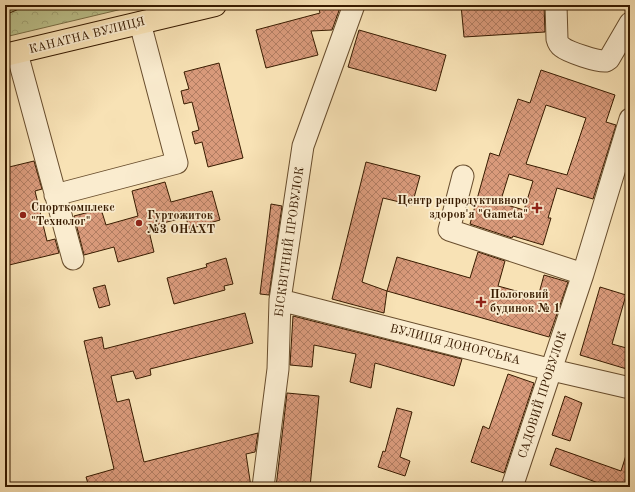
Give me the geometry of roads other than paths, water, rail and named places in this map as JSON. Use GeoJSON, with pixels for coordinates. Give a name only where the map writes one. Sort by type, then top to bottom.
{"type":"FeatureCollection","features":[{"type":"Feature","properties":{"kind":"main road","name":"КАНАТНА ВУЛИЦЯ"},"geometry":{"type":"LineString","coordinates":[[11,54],[215,5]]}},
{"type":"Feature","properties":{"kind":"street","name":"БІСКВІТНИЙ ПРОВУЛОК"},"geometry":{"type":"LineString","coordinates":[[263,487],[278,369],[280,300],[303,146],[354,5]]}},
{"type":"Feature","properties":{"kind":"street"},"geometry":{"type":"LineString","coordinates":[[556,5],[558,43],[564,49],[597,61],[606,61],[609,58],[630,23]]}},
{"type":"Feature","properties":{"kind":"street"},"geometry":{"type":"LineString","coordinates":[[56,195],[177,163],[140,23]]}},
{"type":"Feature","properties":{"kind":"street"},"geometry":{"type":"LineString","coordinates":[[11,54],[56,195],[73,259]]}},
{"type":"Feature","properties":{"kind":"street","name":"САДОВИЙ ПРОВУЛОК"},"geometry":{"type":"LineString","coordinates":[[512,487],[583,274],[630,119]]}},
{"type":"Feature","properties":{"kind":"street"},"geometry":{"type":"LineString","coordinates":[[463,176],[449,230],[583,274]]}},
{"type":"Feature","properties":{"kind":"street","name":"ВУЛИЦЯ ДОНОРСЬКА"},"geometry":{"type":"LineString","coordinates":[[280,300],[552,370],[630,388]]}},
{"type":"Feature","properties":{"kind":"tram line"},"geometry":{"type":"LineString","coordinates":[[5,15],[28,5]]}},
{"type":"Feature","properties":{"kind":"place","name":"Центр репродуктивного здоров'я \"Gameta\""},"geometry":{"type":"Point","coordinates":[537,208]}},
{"type":"Feature","properties":{"kind":"place","name":"Спорткомплекс \"Технолог\""},"geometry":{"type":"Point","coordinates":[23,215]}},
{"type":"Feature","properties":{"kind":"place","name":"Гуртожиток №3 ОНАХТ"},"geometry":{"type":"Point","coordinates":[139,223]}},
{"type":"Feature","properties":{"kind":"place","name":"Пологовий будинок № 1"},"geometry":{"type":"Point","coordinates":[481,302]}}]}
